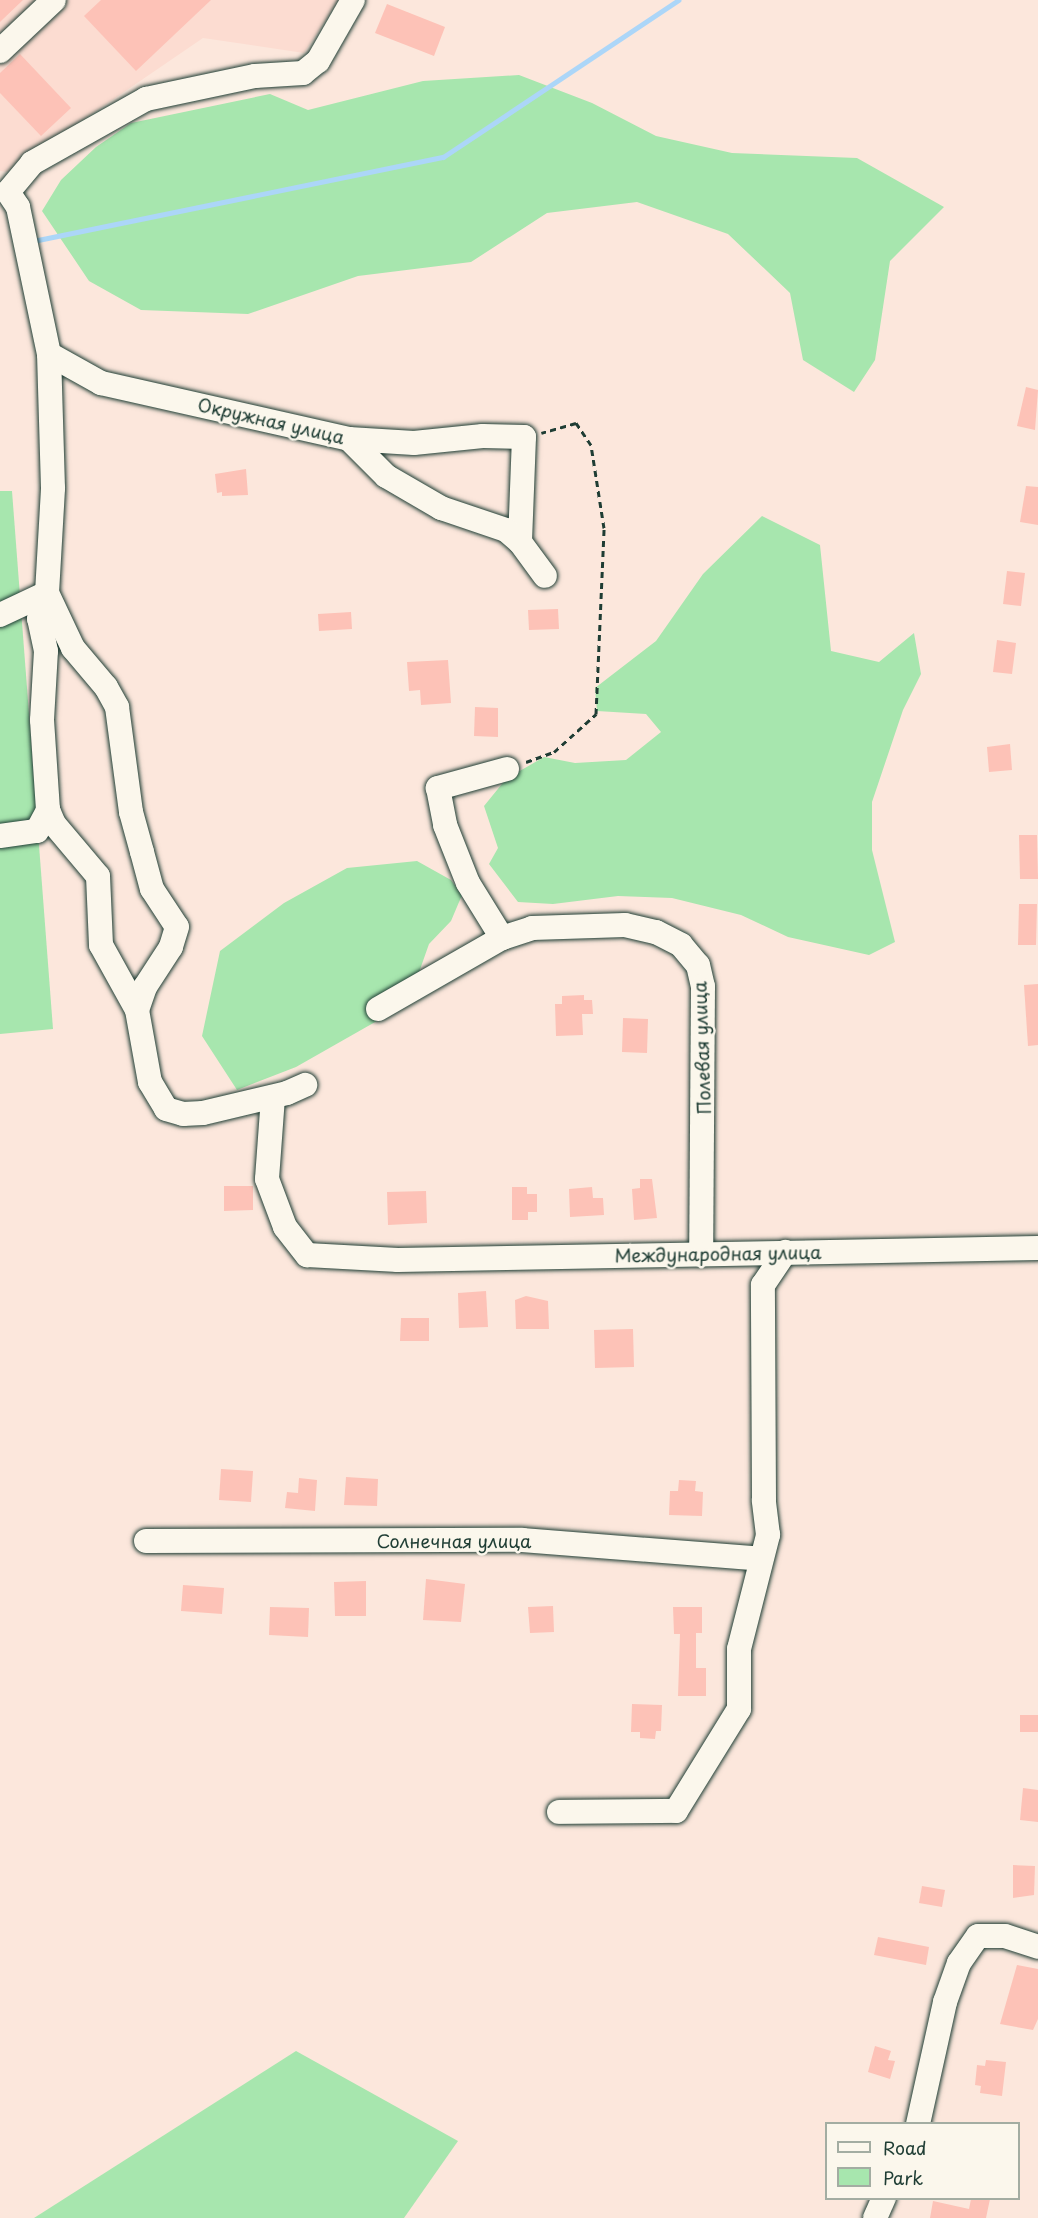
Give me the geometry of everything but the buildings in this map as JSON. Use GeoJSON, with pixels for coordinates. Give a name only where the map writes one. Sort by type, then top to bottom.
{"type":"FeatureCollection","features":[{"type":"Feature","properties":{"kind":"street"},"geometry":{"type":"LineString","coordinates":[[0,51],[54,0]]}},
{"type":"Feature","properties":{"kind":"street"},"geometry":{"type":"LineString","coordinates":[[305,1085],[273,1097],[203,1113],[183,1114],[166,1109],[150,1082],[137,1010],[101,945],[98,876],[54,824],[48,810],[42,720],[46,651],[39,619],[47,593],[52,488],[49,354],[18,207],[4,190],[32,163],[147,99],[255,76],[303,74],[318,61],[353,0]]}},
{"type":"Feature","properties":{"kind":"street","name":"Окружная улица"},"geometry":{"type":"LineString","coordinates":[[49,354],[101,383],[349,439],[414,443],[483,436],[524,437]]}},
{"type":"Feature","properties":{"kind":"street"},"geometry":{"type":"LineString","coordinates":[[520,542],[524,437]]}},
{"type":"Feature","properties":{"kind":"street"},"geometry":{"type":"LineString","coordinates":[[349,439],[386,476],[441,508],[506,530],[520,542],[545,576]]}},
{"type":"Feature","properties":{"kind":"street"},"geometry":{"type":"LineString","coordinates":[[0,615],[47,593]]}},
{"type":"Feature","properties":{"kind":"street"},"geometry":{"type":"LineString","coordinates":[[47,593],[73,648],[106,687],[117,707],[139,842],[152,889],[177,927],[171,947],[145,987],[137,1010]]}},
{"type":"Feature","properties":{"kind":"street"},"geometry":{"type":"LineString","coordinates":[[502,938],[468,883],[445,825],[438,788],[507,769]]}},
{"type":"Feature","properties":{"kind":"street"},"geometry":{"type":"LineString","coordinates":[[0,836],[37,831],[48,810]]}},
{"type":"Feature","properties":{"kind":"street","name":"Полевая улица"},"geometry":{"type":"LineString","coordinates":[[378,1010],[502,938],[532,928],[625,925],[656,932],[681,945],[698,965],[703,986],[701,1255]]}},
{"type":"Feature","properties":{"kind":"street","name":"Международная улица"},"geometry":{"type":"LineString","coordinates":[[273,1097],[267,1179],[272,1200],[297,1245],[307,1255],[398,1260],[1038,1248]]}},
{"type":"Feature","properties":{"kind":"street"},"geometry":{"type":"LineString","coordinates":[[559,1812],[676,1811],[740,1709],[739,1649],[768,1535],[764,1500],[763,1286],[785,1252]]}},
{"type":"Feature","properties":{"kind":"street","name":"Солнечная улица"},"geometry":{"type":"LineString","coordinates":[[146,1540],[522,1539],[761,1559]]}},
{"type":"Feature","properties":{"kind":"street"},"geometry":{"type":"LineString","coordinates":[[918,2122],[945,2002],[959,1963],[978,1936],[1005,1936],[1038,1947]]}},
{"type":"Feature","properties":{"kind":"street"},"geometry":{"type":"LineString","coordinates":[[875,2218],[884,2200]]}},
{"type":"Feature","properties":{"kind":"path"},"geometry":{"type":"LineString","coordinates":[[507,769],[554,752],[596,714],[604,528],[591,445],[576,423],[524,437]]}},
{"type":"Feature","properties":{"kind":"shaded area"},"geometry":{"type":"Polygon","coordinates":[[[0,0],[339,0],[304,53],[203,38],[7,172],[0,171],[0,0]]]}},
{"type":"Feature","properties":{"kind":"green space"},"geometry":{"type":"Polygon","coordinates":[[[519,75],[592,103],[656,136],[732,153],[857,158],[944,207],[890,261],[875,360],[854,392],[803,360],[790,293],[728,234],[637,202],[547,213],[471,262],[358,276],[248,314],[141,310],[89,281],[42,211],[61,180],[96,147],[131,123],[270,94],[308,110],[423,81],[519,75]]]}},
{"type":"Feature","properties":{"kind":"green space"},"geometry":{"type":"Polygon","coordinates":[[[0,491],[12,491],[53,1029],[0,1034],[0,491]]]}},
{"type":"Feature","properties":{"kind":"green space"},"geometry":{"type":"Polygon","coordinates":[[[762,516],[820,545],[831,651],[879,662],[914,633],[921,674],[903,710],[872,802],[872,850],[895,942],[869,955],[788,937],[741,915],[672,898],[618,896],[553,904],[518,902],[489,864],[498,848],[484,806],[506,779],[544,757],[575,763],[626,760],[661,732],[646,714],[597,711],[595,688],[656,641],[703,574],[762,516]]]}},
{"type":"Feature","properties":{"kind":"green space"},"geometry":{"type":"Polygon","coordinates":[[[417,861],[451,880],[462,895],[451,921],[429,944],[417,978],[398,1009],[296,1067],[237,1090],[202,1036],[220,951],[284,903],[347,868],[417,861]]]}},
{"type":"Feature","properties":{"kind":"green space"},"geometry":{"type":"Polygon","coordinates":[[[296,2051],[458,2141],[404,2218],[34,2218],[296,2051]]]}},
{"type":"Feature","properties":{"kind":"waterway"},"geometry":{"type":"LineString","coordinates":[[33,241],[443,157],[678,0]]}}]}
